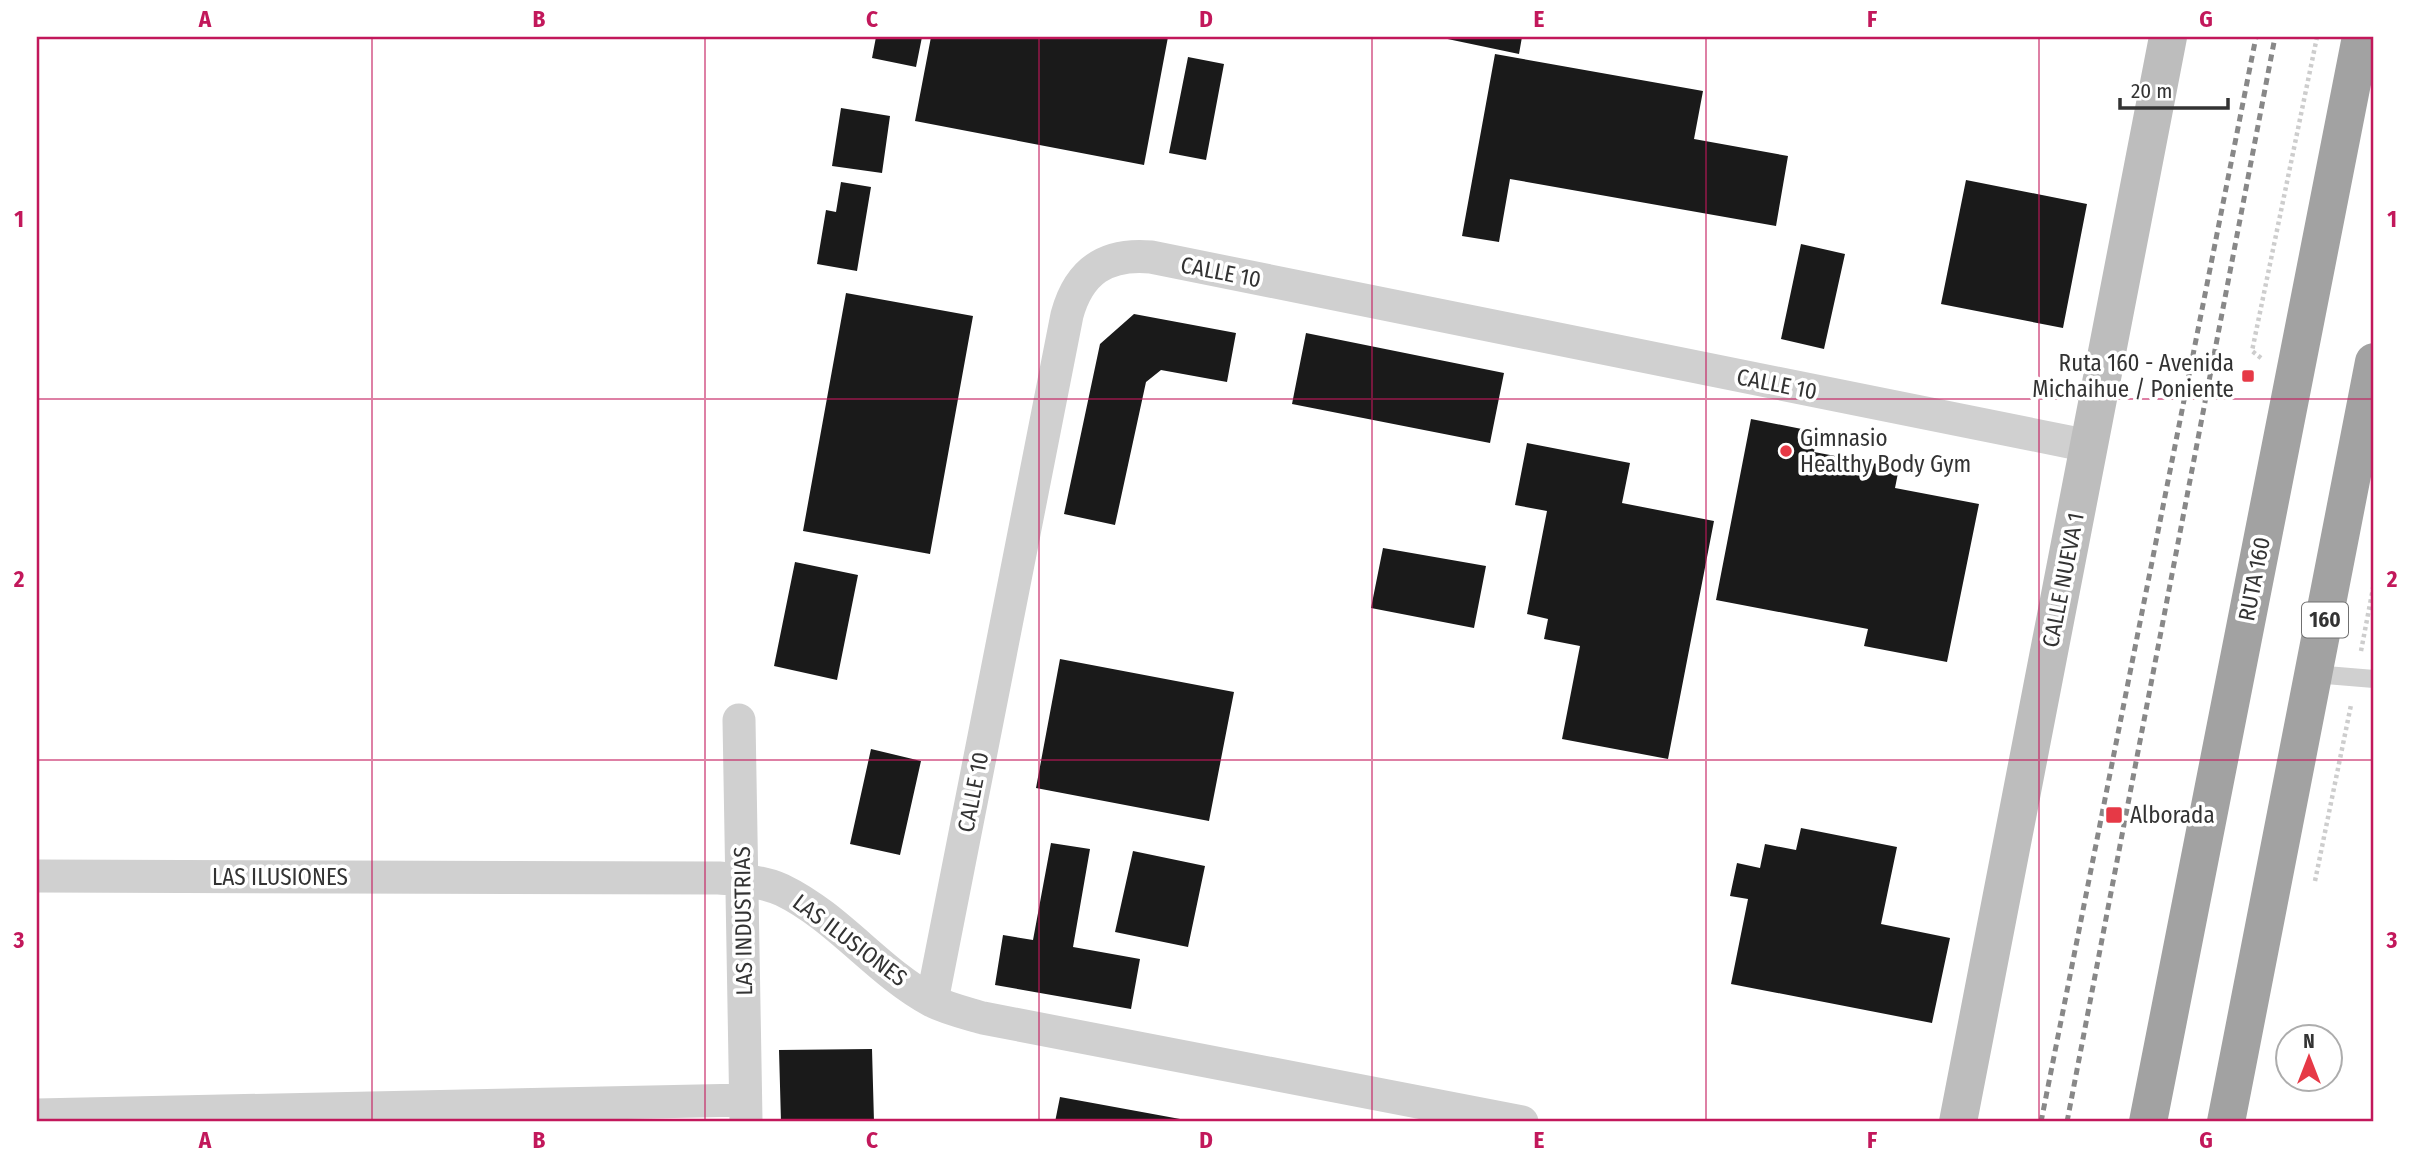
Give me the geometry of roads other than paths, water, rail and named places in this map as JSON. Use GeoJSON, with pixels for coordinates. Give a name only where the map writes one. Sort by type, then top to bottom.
{"type":"FeatureCollection","features":[{"type":"Feature","properties":{"kind":"highway","name":"RUTA 160"},"geometry":{"type":"LineString","coordinates":[[2148,1122],[2361,37]]}},
{"type":"Feature","properties":{"kind":"highway","name":"160"},"geometry":{"type":"LineString","coordinates":[[2226,1122],[2374,362]]}},
{"type":"Feature","properties":{"kind":"main road","name":"CALLE NUEVA 1"},"geometry":{"type":"LineString","coordinates":[[1958,1122],[2168,37]]}},
{"type":"Feature","properties":{"kind":"street","name":"CALLE 10"},"geometry":{"type":"LineString","coordinates":[[932,1001],[1067,315],[1072,297],[1082,280],[1113,259],[1151,257],[2089,446]]}},
{"type":"Feature","properties":{"kind":"street","name":"LAS INDUSTRIAS"},"geometry":{"type":"LineString","coordinates":[[739,720],[746,1111]]}},
{"type":"Feature","properties":{"kind":"street","name":"LAS ILUSIONES"},"geometry":{"type":"LineString","coordinates":[[37,876],[705,878],[763,883],[800,900],[932,1001],[956,1010],[983,1018],[1522,1122]]}},
{"type":"Feature","properties":{"kind":"street"},"geometry":{"type":"LineString","coordinates":[[37,1115],[204,1117],[746,1111]]}},
{"type":"Feature","properties":{"kind":"lane"},"geometry":{"type":"LineString","coordinates":[[2314,674],[2365,678]]}},
{"type":"Feature","properties":{"kind":"railway"},"geometry":{"type":"LineString","coordinates":[[2041,1122],[2256,37]]}},
{"type":"Feature","properties":{"kind":"railway"},"geometry":{"type":"LineString","coordinates":[[2067,1122],[2275,37]]}},
{"type":"Feature","properties":{"kind":"place","name":"Ruta 160 - Avenida Michaihue / Poniente"},"geometry":{"type":"Point","coordinates":[2248,376]}},
{"type":"Feature","properties":{"kind":"place","name":"Gimnasio Healthy Body Gym"},"geometry":{"type":"Point","coordinates":[1786,451]}},
{"type":"Feature","properties":{"kind":"place","name":"Alborada"},"geometry":{"type":"Point","coordinates":[2114,815]}}]}
